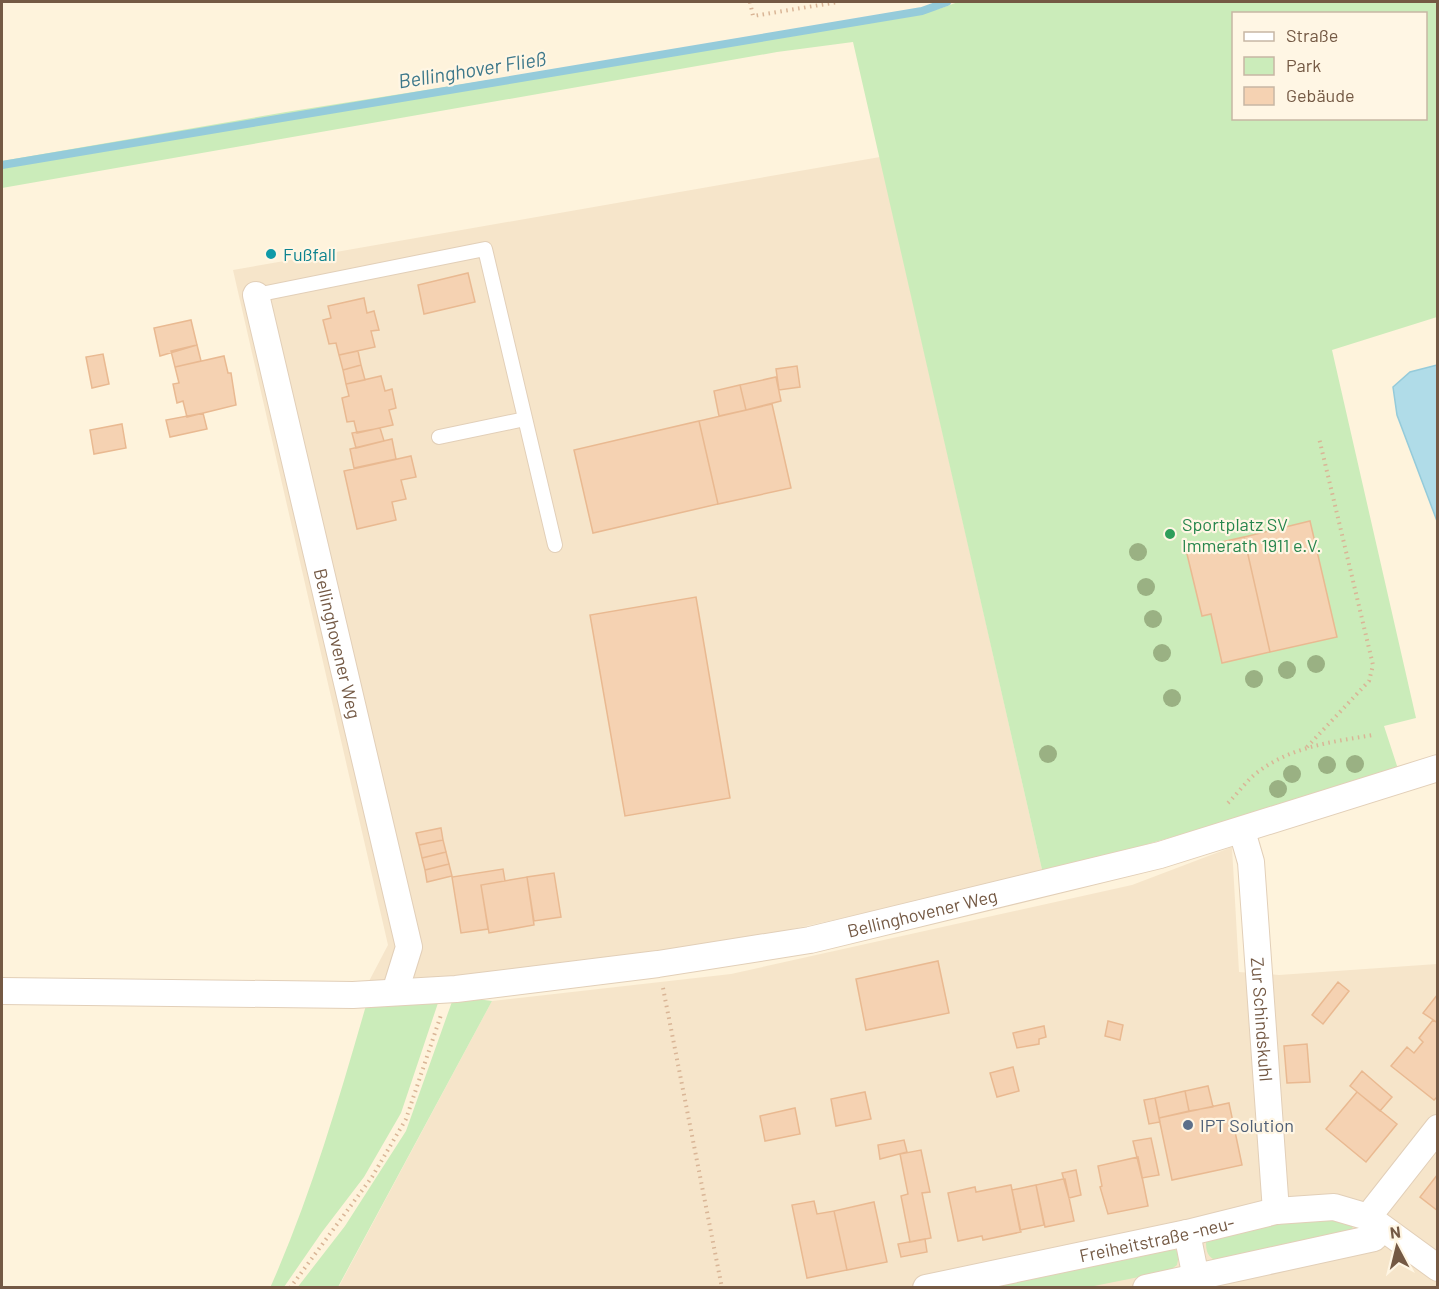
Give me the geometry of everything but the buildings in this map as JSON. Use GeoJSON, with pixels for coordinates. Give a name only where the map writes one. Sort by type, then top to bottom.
{"type":"FeatureCollection","features":[{"type":"Feature","properties":{"kind":"street","name":"Bellinghovener Weg"},"geometry":{"type":"LineString","coordinates":[[256,295],[409,947],[395,992]]}},
{"type":"Feature","properties":{"kind":"street","name":"Bellinghovener Weg"},"geometry":{"type":"LineString","coordinates":[[2,991],[341,995],[456,989],[658,964],[810,940],[1160,855],[1437,768]]}},
{"type":"Feature","properties":{"kind":"street","name":"Zur Schindskuhl"},"geometry":{"type":"LineString","coordinates":[[1242,831],[1251,862],[1276,1211]]}},
{"type":"Feature","properties":{"kind":"street"},"geometry":{"type":"LineString","coordinates":[[1146,1287],[1197,1282],[1374,1238],[1375,1222],[1437,1128]]}},
{"type":"Feature","properties":{"kind":"street","name":"Freiheitstraße -neu-"},"geometry":{"type":"LineString","coordinates":[[926,1287],[1187,1233],[1276,1211],[1334,1207],[1375,1222],[1437,1268]]}},
{"type":"Feature","properties":{"kind":"street"},"geometry":{"type":"LineString","coordinates":[[1187,1233],[1197,1282]]}},
{"type":"Feature","properties":{"kind":"lane"},"geometry":{"type":"LineString","coordinates":[[256,295],[485,249],[555,545]]}},
{"type":"Feature","properties":{"kind":"lane"},"geometry":{"type":"LineString","coordinates":[[439,436],[525,419]]}},
{"type":"Feature","properties":{"kind":"path"},"geometry":{"type":"LineString","coordinates":[[750,2],[753,16],[838,2]]}},
{"type":"Feature","properties":{"kind":"path"},"geometry":{"type":"LineString","coordinates":[[1307,747],[1369,681],[1373,665],[1319,438]]}},
{"type":"Feature","properties":{"kind":"path"},"geometry":{"type":"LineString","coordinates":[[1228,803],[1254,775],[1278,760],[1307,747],[1373,735]]}},
{"type":"Feature","properties":{"kind":"path"},"geometry":{"type":"LineString","coordinates":[[658,964],[722,1287]]}},
{"type":"Feature","properties":{"kind":"path"},"geometry":{"type":"LineString","coordinates":[[291,1287],[372,1177],[405,1119],[439,1019],[456,989]]}},
{"type":"Feature","properties":{"kind":"shaded area"},"geometry":{"type":"Polygon","coordinates":[[[880,157],[1043,874],[697,950],[367,985],[388,945],[233,270],[880,157]]]}},
{"type":"Feature","properties":{"kind":"shaded area"},"geometry":{"type":"Polygon","coordinates":[[[1232,847],[1239,972],[1279,975],[1437,964],[1437,1287],[338,1288],[492,1001],[731,974],[1132,885],[1232,847]]]}},
{"type":"Feature","properties":{"kind":"green space","name":"Sportplatz SV Immerath 1911 e.V."},"geometry":{"type":"Polygon","coordinates":[[[958,2],[1437,2],[1437,317],[1332,350],[1416,718],[1384,726],[1399,772],[1043,874],[853,42],[777,52],[2,188],[2,161],[286,112],[939,9],[958,2]]]}},
{"type":"Feature","properties":{"kind":"green space"},"geometry":{"type":"Polygon","coordinates":[[[454,996],[492,1001],[338,1287],[297,1288],[345,1226],[406,1131],[454,996]]]}},
{"type":"Feature","properties":{"kind":"green space"},"geometry":{"type":"Polygon","coordinates":[[[440,997],[401,1113],[364,1177],[284,1287],[270,1288],[311,1183],[367,1002],[440,997]]]}},
{"type":"Feature","properties":{"kind":"green space"},"geometry":{"type":"Polygon","coordinates":[[[1303,1217],[1329,1218],[1352,1224],[1353,1231],[1217,1261],[1211,1258],[1206,1248],[1206,1241],[1303,1217]]]}},
{"type":"Feature","properties":{"kind":"green space"},"geometry":{"type":"Polygon","coordinates":[[[1173,1246],[1179,1255],[1177,1265],[1169,1271],[1089,1287],[960,1288],[1173,1246]]]}},
{"type":"Feature","properties":{"kind":"water"},"geometry":{"type":"Polygon","coordinates":[[[1438,365],[1437,521],[1397,415],[1393,387],[1410,372],[1438,365]]]}},
{"type":"Feature","properties":{"kind":"waterway","name":"Bellinghover Fließ"},"geometry":{"type":"LineString","coordinates":[[2,165],[922,11],[947,2]]}},
{"type":"Feature","properties":{"kind":"place","name":"Fußfall"},"geometry":{"type":"Point","coordinates":[271,254]}},
{"type":"Feature","properties":{"kind":"place","name":"Sportplatz SV Immerath 1911 e.V."},"geometry":{"type":"Point","coordinates":[1170,534]}},
{"type":"Feature","properties":{"kind":"place","name":"IPT Solution"},"geometry":{"type":"Point","coordinates":[1188,1125]}}]}
